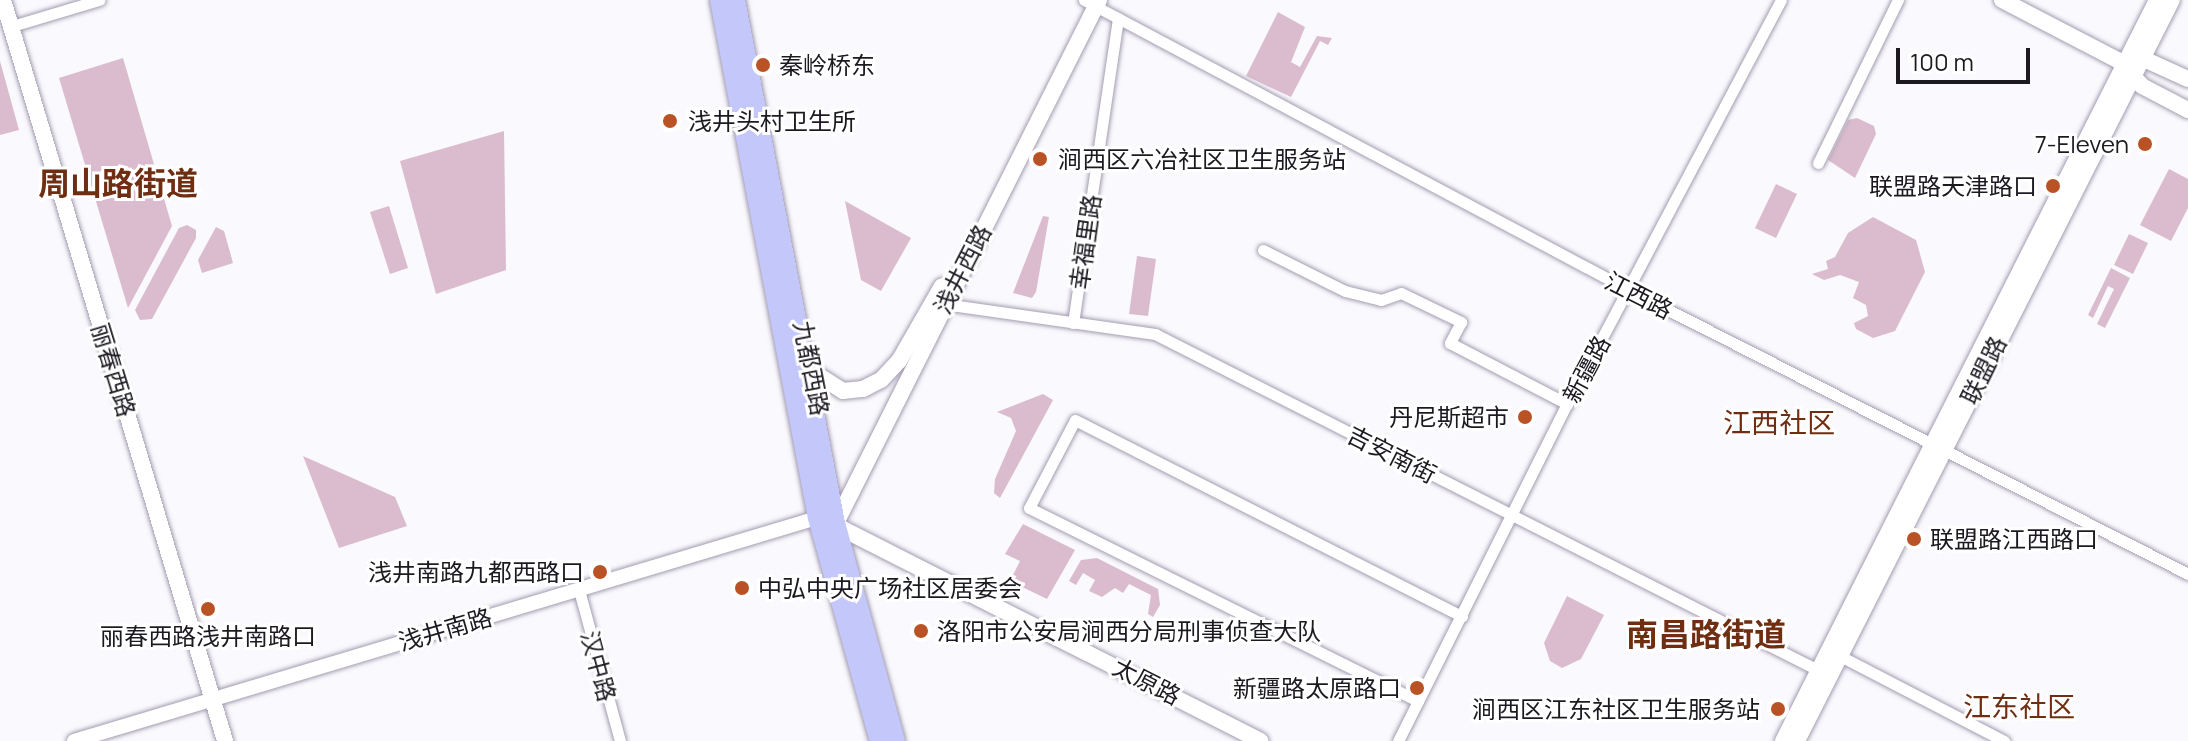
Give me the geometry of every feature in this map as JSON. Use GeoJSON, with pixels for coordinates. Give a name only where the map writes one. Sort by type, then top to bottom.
{"type":"FeatureCollection","features":[{"type":"Feature","properties":{"kind":"main road","name":"丽春西路"},"geometry":{"type":"LineString","coordinates":[[3,0],[217,701],[233,741]]}},
{"type":"Feature","properties":{"kind":"main road","name":"丽春西路"},"geometry":{"type":"LineString","coordinates":[[12,0],[217,701],[225,741]]}},
{"type":"Feature","properties":{"kind":"main road","name":"九都西路"},"geometry":{"type":"LineString","coordinates":[[719,0],[824,522],[879,741]]}},
{"type":"Feature","properties":{"kind":"main road","name":"九都西路"},"geometry":{"type":"LineString","coordinates":[[736,0],[805,367],[824,522],[896,741]]}},
{"type":"Feature","properties":{"kind":"main road"},"geometry":{"type":"LineString","coordinates":[[2002,0],[2132,63],[2188,79]]}},
{"type":"Feature","properties":{"kind":"main road"},"geometry":{"type":"LineString","coordinates":[[2025,0],[2132,63],[2142,86],[2188,110]]}},
{"type":"Feature","properties":{"kind":"main road","name":"联盟路"},"geometry":{"type":"LineString","coordinates":[[1783,741],[1938,446],[2132,63],[2157,0]]}},
{"type":"Feature","properties":{"kind":"main road","name":"联盟路"},"geometry":{"type":"LineString","coordinates":[[2132,63],[2172,0]]}},
{"type":"Feature","properties":{"kind":"main road","name":"浅井西路"},"geometry":{"type":"LineString","coordinates":[[824,522],[944,304],[1090,2]]}},
{"type":"Feature","properties":{"kind":"main road","name":"浅井西路"},"geometry":{"type":"LineString","coordinates":[[805,367],[843,391],[872,385],[899,361],[1090,2]]}},
{"type":"Feature","properties":{"kind":"main road","name":"联盟路"},"geometry":{"type":"LineString","coordinates":[[1797,741],[1938,446]]}},
{"type":"Feature","properties":{"kind":"main road","name":"太原路"},"geometry":{"type":"LineString","coordinates":[[824,522],[1260,741]]}},
{"type":"Feature","properties":{"kind":"street"},"geometry":{"type":"LineString","coordinates":[[19,24],[99,0]]}},
{"type":"Feature","properties":{"kind":"street","name":"新疆路"},"geometry":{"type":"LineString","coordinates":[[1398,741],[1567,404],[1781,0]]}},
{"type":"Feature","properties":{"kind":"street"},"geometry":{"type":"LineString","coordinates":[[1818,163],[1898,0]]}},
{"type":"Feature","properties":{"kind":"street","name":"江西路"},"geometry":{"type":"LineString","coordinates":[[1090,2],[1629,290],[2188,574]]}},
{"type":"Feature","properties":{"kind":"street","name":"幸福里路"},"geometry":{"type":"LineString","coordinates":[[1073,323],[1118,18]]}},
{"type":"Feature","properties":{"kind":"street"},"geometry":{"type":"LineString","coordinates":[[1263,250],[1345,291],[1381,300],[1401,293],[1461,322],[1450,343],[1567,404]]}},
{"type":"Feature","properties":{"kind":"street","name":"吉安南街"},"geometry":{"type":"LineString","coordinates":[[944,304],[1155,334],[1818,670]]}},
{"type":"Feature","properties":{"kind":"street"},"geometry":{"type":"LineString","coordinates":[[1418,701],[1029,508],[1075,420],[1462,616]]}},
{"type":"Feature","properties":{"kind":"street","name":"浅井南路"},"geometry":{"type":"LineString","coordinates":[[74,741],[824,522]]}},
{"type":"Feature","properties":{"kind":"street","name":"汉中路"},"geometry":{"type":"LineString","coordinates":[[580,594],[620,741]]}},
{"type":"Feature","properties":{"kind":"street"},"geometry":{"type":"LineString","coordinates":[[1840,656],[2004,741]]}},
{"type":"Feature","properties":{"kind":"street","name":"浅井南路"},"geometry":{"type":"LineString","coordinates":[[95,741],[217,701]]}},
{"type":"Feature","properties":{"kind":"shaded area"},"geometry":{"type":"Polygon","coordinates":[[[1278,12],[1305,27],[1291,62],[1300,67],[1317,36],[1332,38],[1328,45],[1320,41],[1291,97],[1246,76],[1278,12]]]}},
{"type":"Feature","properties":{"kind":"shaded area"},"geometry":{"type":"Polygon","coordinates":[[[123,58],[172,226],[128,308],[59,78],[123,58]]]}},
{"type":"Feature","properties":{"kind":"shaded area"},"geometry":{"type":"Polygon","coordinates":[[[0,61],[19,130],[0,135],[0,61]]]}},
{"type":"Feature","properties":{"kind":"shaded area"},"geometry":{"type":"Polygon","coordinates":[[[1857,118],[1874,126],[1876,134],[1855,178],[1828,160],[1848,120],[1857,118]]]}},
{"type":"Feature","properties":{"kind":"shaded area"},"geometry":{"type":"Polygon","coordinates":[[[504,131],[506,270],[436,294],[400,161],[504,131]]]}},
{"type":"Feature","properties":{"kind":"shaded area"},"geometry":{"type":"Polygon","coordinates":[[[2169,169],[2188,179],[2188,208],[2171,241],[2140,225],[2169,169]]]}},
{"type":"Feature","properties":{"kind":"shaded area"},"geometry":{"type":"Polygon","coordinates":[[[1776,184],[1797,194],[1776,238],[1755,228],[1776,184]]]}},
{"type":"Feature","properties":{"kind":"shaded area"},"geometry":{"type":"Polygon","coordinates":[[[845,201],[911,238],[881,291],[861,280],[845,201]]]}},
{"type":"Feature","properties":{"kind":"shaded area"},"geometry":{"type":"Polygon","coordinates":[[[389,206],[408,268],[390,274],[370,212],[389,206]]]}},
{"type":"Feature","properties":{"kind":"shaded area"},"geometry":{"type":"Polygon","coordinates":[[[1043,216],[1049,217],[1036,292],[1032,298],[1013,293],[1043,216]]]}},
{"type":"Feature","properties":{"kind":"shaded area"},"geometry":{"type":"Polygon","coordinates":[[[1873,217],[1916,240],[1925,272],[1895,331],[1873,338],[1856,329],[1854,323],[1868,316],[1866,305],[1853,298],[1859,282],[1840,275],[1824,280],[1812,274],[1828,269],[1826,261],[1835,257],[1848,233],[1873,217]]]}},
{"type":"Feature","properties":{"kind":"shaded area"},"geometry":{"type":"Polygon","coordinates":[[[187,225],[196,230],[196,238],[152,319],[140,320],[135,310],[179,228],[187,225]]]}},
{"type":"Feature","properties":{"kind":"shaded area"},"geometry":{"type":"Polygon","coordinates":[[[216,227],[224,231],[233,263],[202,273],[198,260],[216,227]]]}},
{"type":"Feature","properties":{"kind":"shaded area"},"geometry":{"type":"Polygon","coordinates":[[[2129,234],[2148,243],[2133,274],[2114,265],[2129,234]]]}},
{"type":"Feature","properties":{"kind":"shaded area"},"geometry":{"type":"Polygon","coordinates":[[[1137,256],[1156,259],[1148,316],[1129,314],[1137,256]]]}},
{"type":"Feature","properties":{"kind":"shaded area"},"geometry":{"type":"Polygon","coordinates":[[[2111,268],[2130,278],[2105,328],[2097,324],[2114,289],[2108,286],[2093,318],[2088,315],[2111,268]]]}},
{"type":"Feature","properties":{"kind":"shaded area"},"geometry":{"type":"Polygon","coordinates":[[[1043,394],[1053,400],[1000,498],[994,493],[995,479],[1016,431],[1011,418],[997,412],[1043,394]]]}},
{"type":"Feature","properties":{"kind":"shaded area"},"geometry":{"type":"Polygon","coordinates":[[[303,456],[395,497],[407,526],[339,548],[303,456]]]}},
{"type":"Feature","properties":{"kind":"shaded area"},"geometry":{"type":"Polygon","coordinates":[[[1023,524],[1075,550],[1047,599],[1010,581],[1020,561],[1005,554],[1023,524]]]}},
{"type":"Feature","properties":{"kind":"shaded area"},"geometry":{"type":"Polygon","coordinates":[[[1097,558],[1158,589],[1160,605],[1153,617],[1148,614],[1151,595],[1129,584],[1123,593],[1115,588],[1102,597],[1089,591],[1095,580],[1083,573],[1076,585],[1069,581],[1081,560],[1097,558]]]}},
{"type":"Feature","properties":{"kind":"shaded area"},"geometry":{"type":"Polygon","coordinates":[[[1567,596],[1604,615],[1581,659],[1562,668],[1550,661],[1544,643],[1567,596]]]}},
{"type":"Feature","properties":{"kind":"place","name":"秦岭桥东"},"geometry":{"type":"Point","coordinates":[763,65]}},
{"type":"Feature","properties":{"kind":"place","name":"浅井头村卫生所"},"geometry":{"type":"Point","coordinates":[670,121]}},
{"type":"Feature","properties":{"kind":"place","name":"7-Eleven"},"geometry":{"type":"Point","coordinates":[2145,144]}},
{"type":"Feature","properties":{"kind":"place","name":"涧西区六冶社区卫生服务站"},"geometry":{"type":"Point","coordinates":[1040,159]}},
{"type":"Feature","properties":{"kind":"place","name":"联盟路天津路口"},"geometry":{"type":"Point","coordinates":[2053,186]}},
{"type":"Feature","properties":{"kind":"place","name":"丹尼斯超市"},"geometry":{"type":"Point","coordinates":[1525,417]}},
{"type":"Feature","properties":{"kind":"place","name":"联盟路江西路口"},"geometry":{"type":"Point","coordinates":[1914,539]}},
{"type":"Feature","properties":{"kind":"place","name":"浅井南路九都西路口"},"geometry":{"type":"Point","coordinates":[600,572]}},
{"type":"Feature","properties":{"kind":"place","name":"中弘中央广场社区居委会"},"geometry":{"type":"Point","coordinates":[742,588]}},
{"type":"Feature","properties":{"kind":"place","name":"丽春西路浅井南路口"},"geometry":{"type":"Point","coordinates":[208,609]}},
{"type":"Feature","properties":{"kind":"place","name":"洛阳市公安局涧西分局刑事侦查大队"},"geometry":{"type":"Point","coordinates":[921,631]}},
{"type":"Feature","properties":{"kind":"place","name":"新疆路太原路口"},"geometry":{"type":"Point","coordinates":[1417,688]}},
{"type":"Feature","properties":{"kind":"place","name":"涧西区江东社区卫生服务站"},"geometry":{"type":"Point","coordinates":[1778,709]}},
{"type":"Feature","properties":{"kind":"district","name":"周山路街道"},"geometry":{"type":"Point","coordinates":[118,183]}},
{"type":"Feature","properties":{"kind":"district","name":"江西社区"},"geometry":{"type":"Point","coordinates":[1779,422]}},
{"type":"Feature","properties":{"kind":"district","name":"南昌路街道"},"geometry":{"type":"Point","coordinates":[1706,634]}},
{"type":"Feature","properties":{"kind":"district","name":"江东社区"},"geometry":{"type":"Point","coordinates":[2019,706]}}]}
